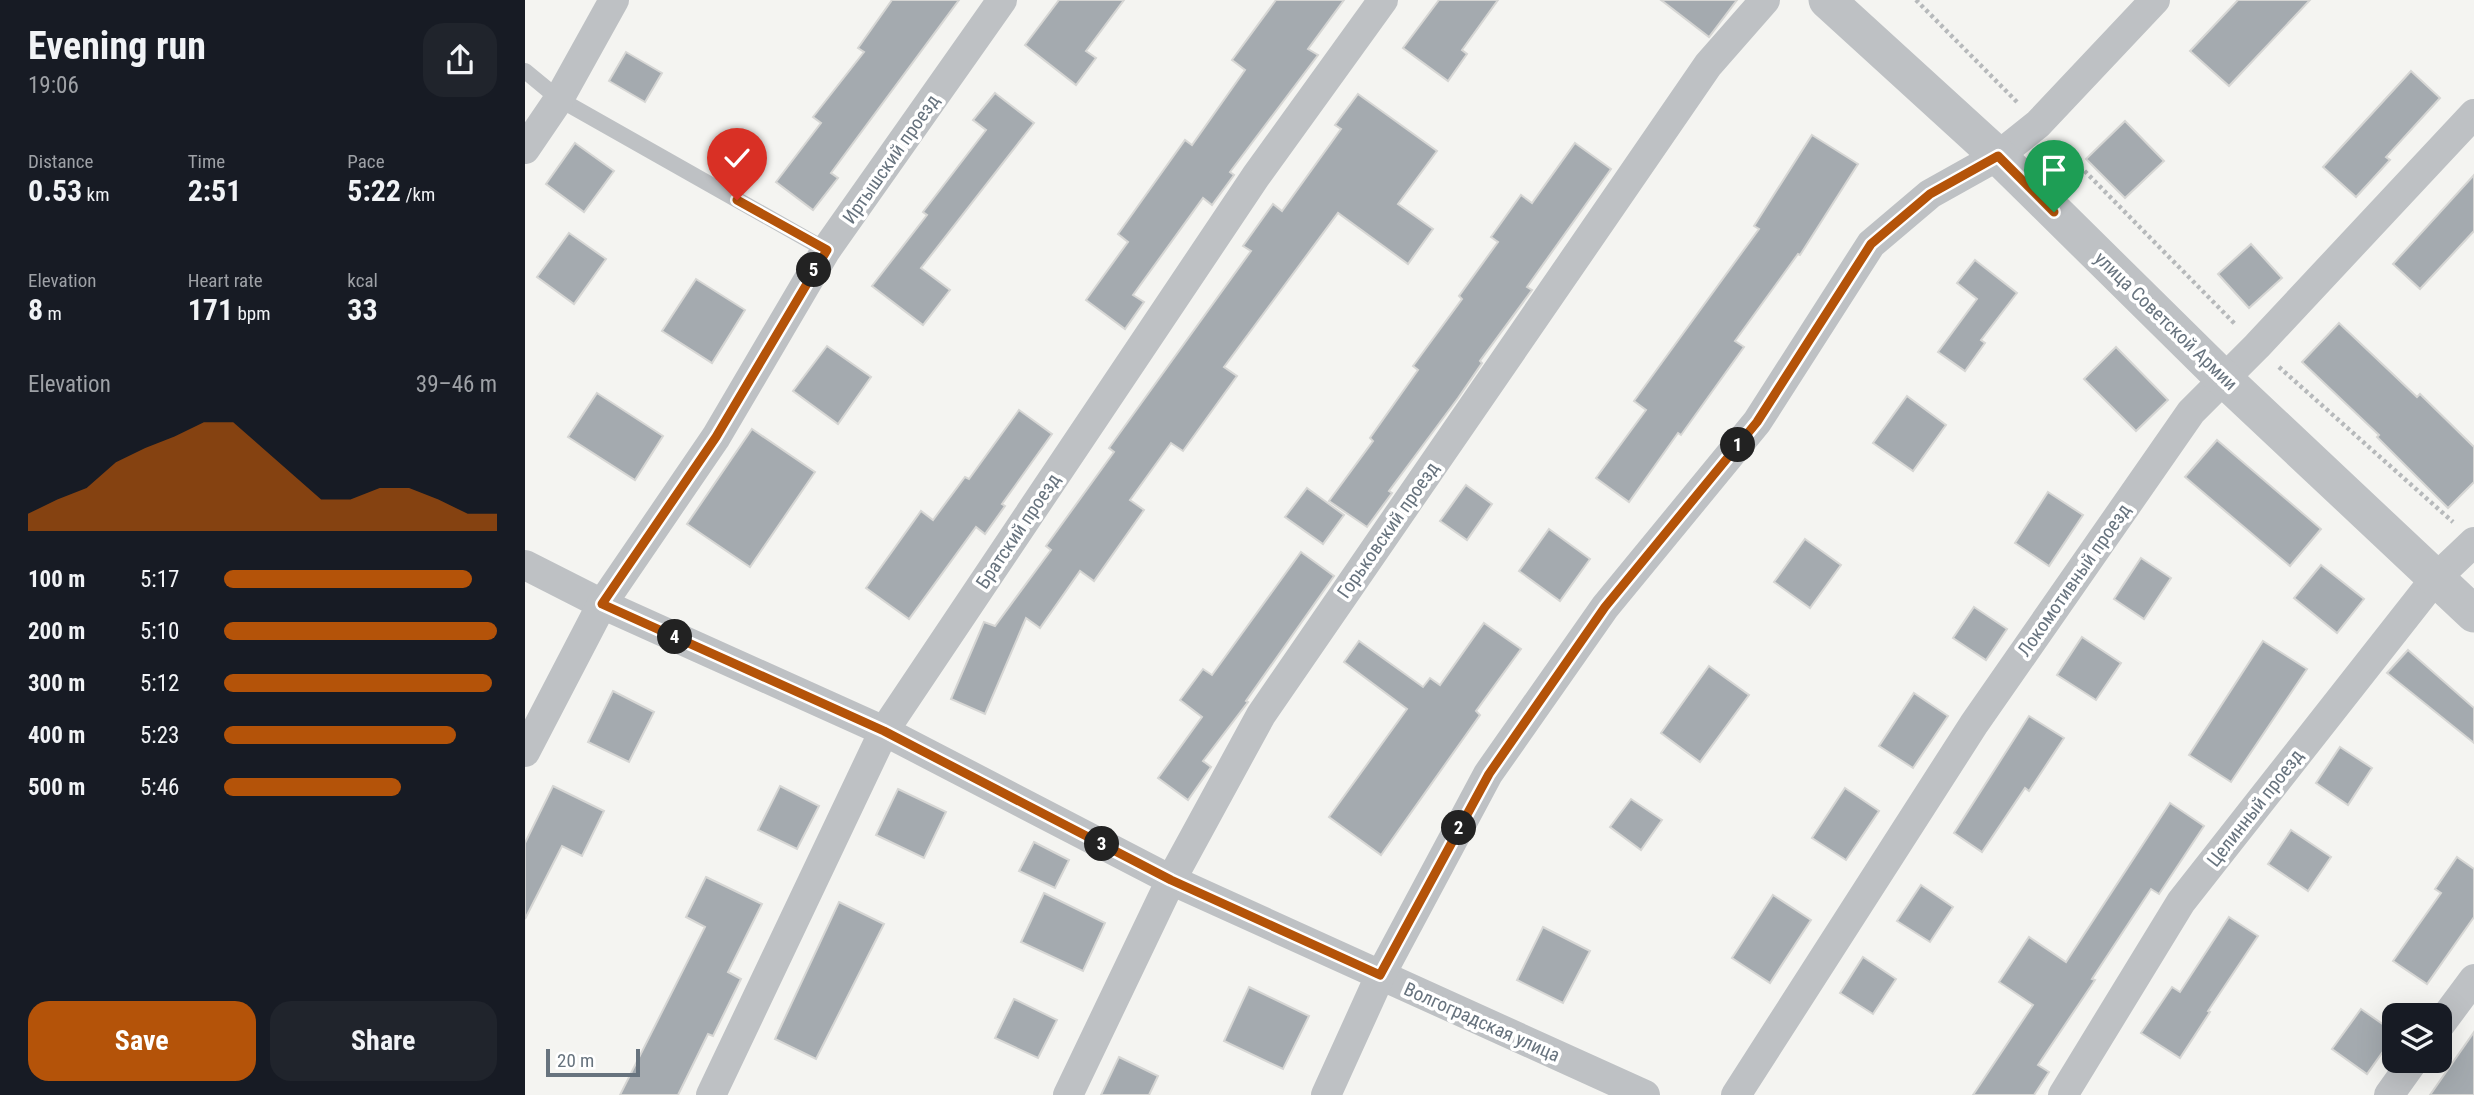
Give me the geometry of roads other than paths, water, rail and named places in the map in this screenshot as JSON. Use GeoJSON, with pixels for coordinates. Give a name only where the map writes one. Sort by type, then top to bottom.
{"type":"FeatureCollection","features":[{"type":"Feature","properties":{"kind":"street"},"geometry":{"type":"LineString","coordinates":[[525,149],[559,99],[614,0]]}},
{"type":"Feature","properties":{"kind":"street","name":"Иртышский проезд"},"geometry":{"type":"LineString","coordinates":[[525,752],[602,604],[716,437],[827,250],[1002,0]]}},
{"type":"Feature","properties":{"kind":"street","name":"Братский проезд"},"geometry":{"type":"LineString","coordinates":[[711,1095],[884,731],[1256,176],[1383,0]]}},
{"type":"Feature","properties":{"kind":"street","name":"Горьковский проезд"},"geometry":{"type":"LineString","coordinates":[[1067,1095],[1171,880],[1261,715],[1709,65],[1765,0]]}},
{"type":"Feature","properties":{"kind":"street","name":"улица Советской Армии"},"geometry":{"type":"LineString","coordinates":[[1827,0],[1998,156],[2223,378],[2474,614]]}},
{"type":"Feature","properties":{"kind":"street"},"geometry":{"type":"LineString","coordinates":[[1326,1095],[1380,975],[1489,774],[1605,607],[1757,422],[1871,244],[1930,194],[1998,156],[2039,124],[2155,0]]}},
{"type":"Feature","properties":{"kind":"street","name":"Локомотивный проезд"},"geometry":{"type":"LineString","coordinates":[[1736,1095],[1974,724],[2192,412],[2474,114]]}},
{"type":"Feature","properties":{"kind":"street","name":"Целинный проезд"},"geometry":{"type":"LineString","coordinates":[[2063,1095],[2181,902],[2435,579],[2464,533]]}},
{"type":"Feature","properties":{"kind":"street","name":"Волгоградская улица"},"geometry":{"type":"LineString","coordinates":[[525,565],[602,604],[884,731],[1171,880],[1645,1095]]}},
{"type":"Feature","properties":{"kind":"street"},"geometry":{"type":"LineString","coordinates":[[2452,1009],[2474,979]]}},
{"type":"Feature","properties":{"kind":"street"},"geometry":{"type":"LineString","coordinates":[[2389,1095],[2405,1073]]}},
{"type":"Feature","properties":{"kind":"lane"},"geometry":{"type":"LineString","coordinates":[[525,71],[559,99],[827,250]]}}]}
